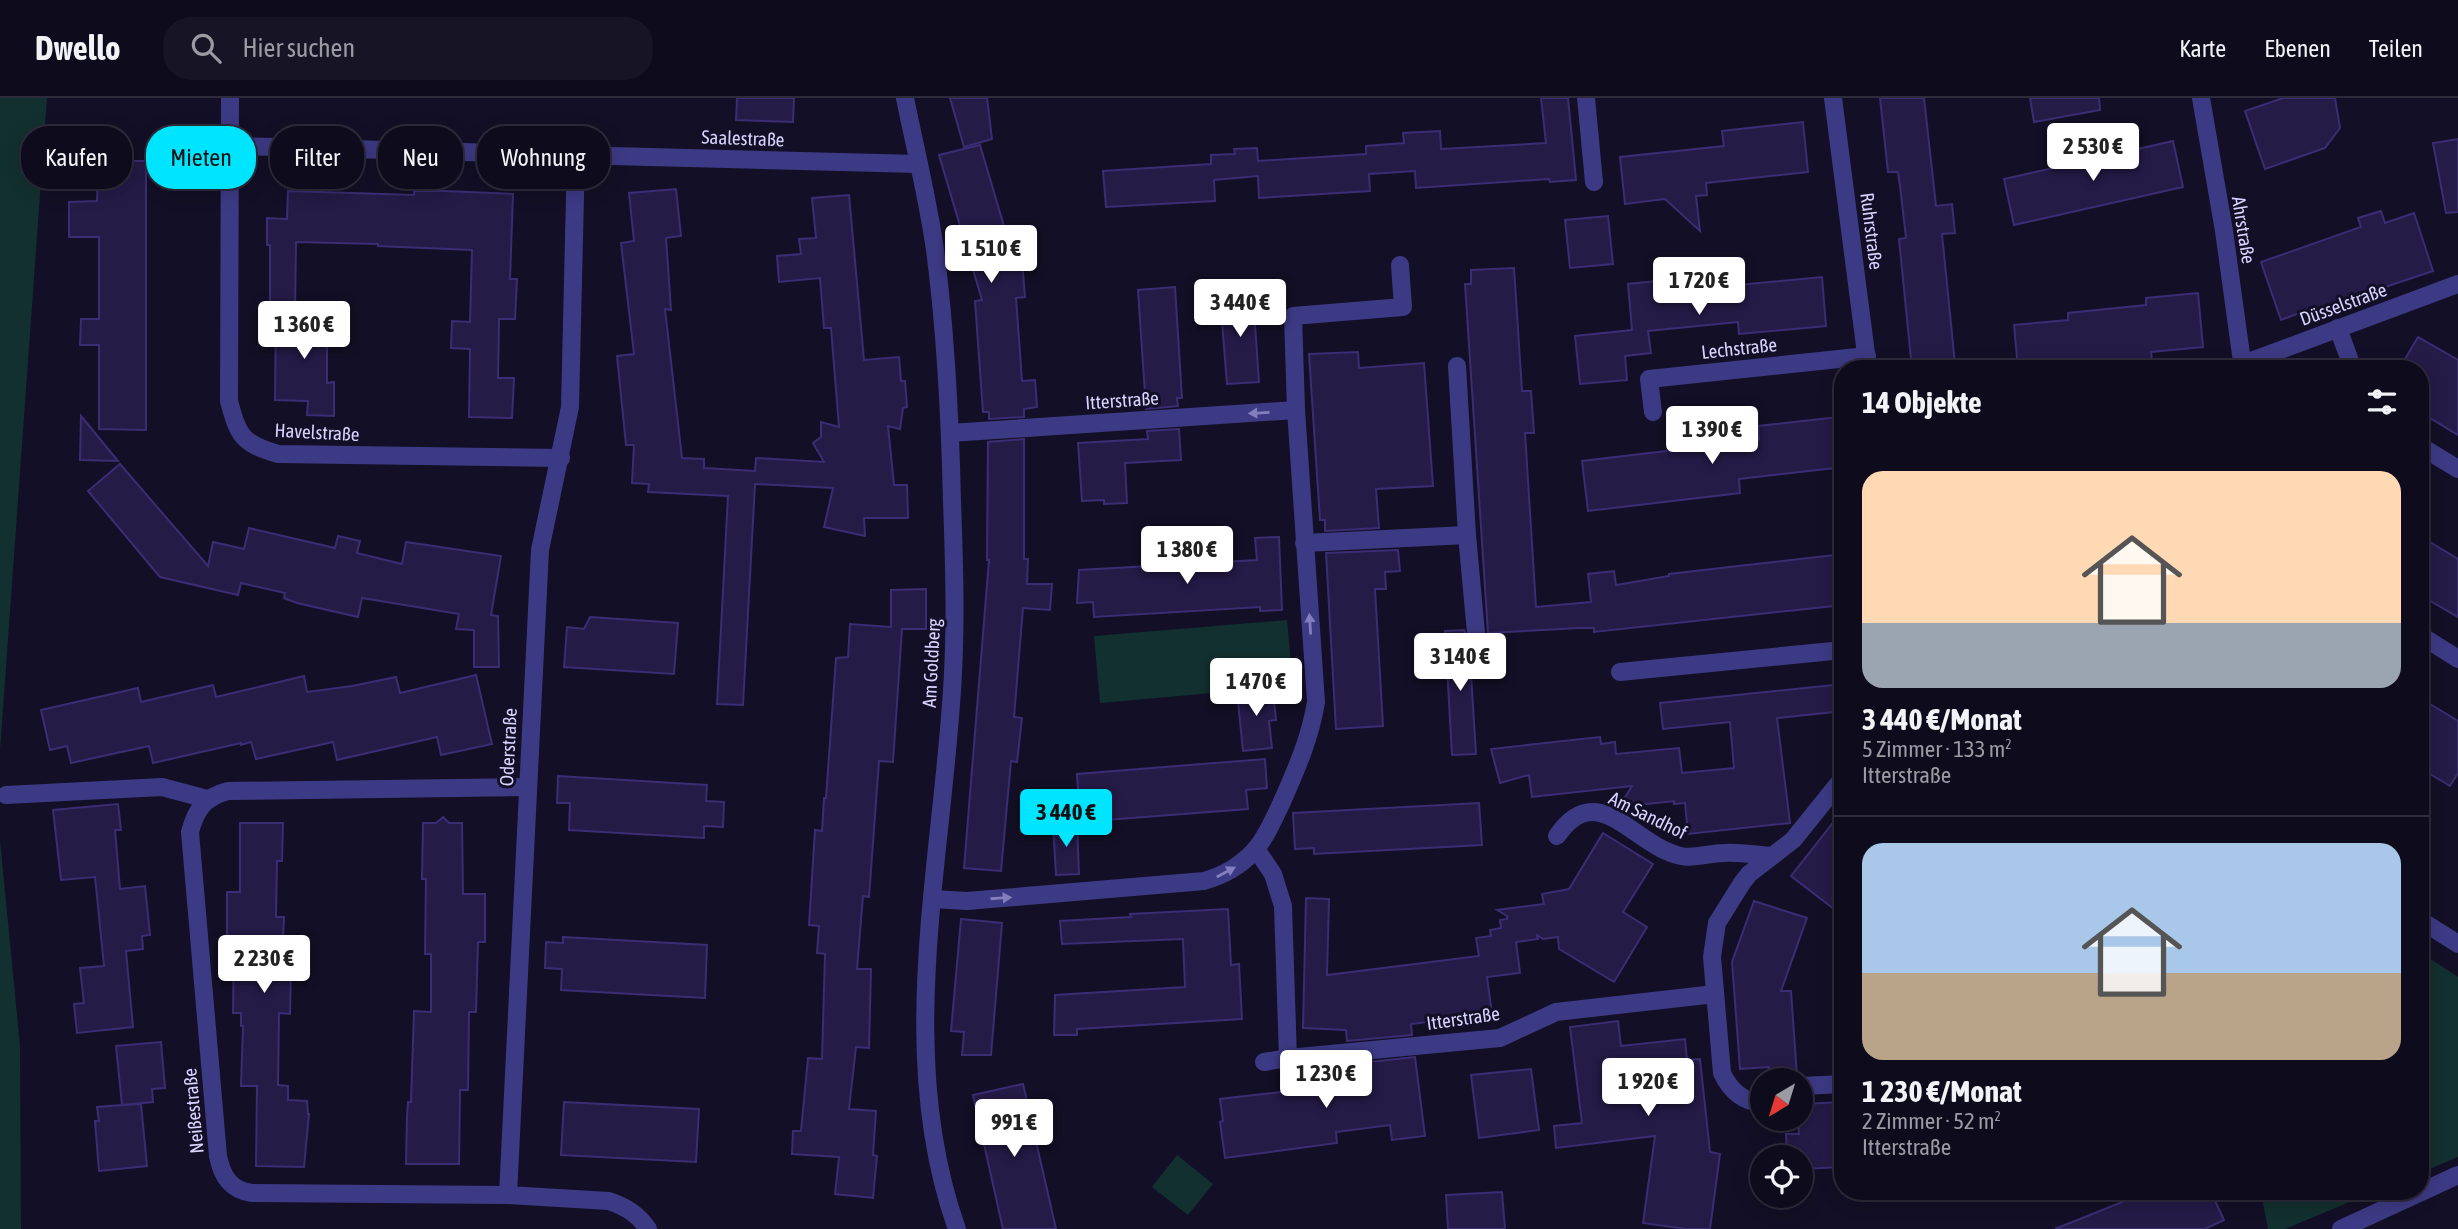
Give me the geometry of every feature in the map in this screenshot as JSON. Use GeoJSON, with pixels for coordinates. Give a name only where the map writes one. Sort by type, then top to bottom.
{"type":"FeatureCollection","features":[{"type":"Feature","properties":{"kind":"street","name":"Havelstraße"},"geometry":{"type":"LineString","coordinates":[[230,98],[231,126]]}},
{"type":"Feature","properties":{"kind":"street","name":"Am Goldberg"},"geometry":{"type":"LineString","coordinates":[[905,98],[934,247],[942,312],[950,433],[955,594],[953,673],[924,1030],[926,1090],[935,1151],[957,1229]]}},
{"type":"Feature","properties":{"kind":"street"},"geometry":{"type":"LineString","coordinates":[[1586,98],[1594,182]]}},
{"type":"Feature","properties":{"kind":"street","name":"Ruhrstraße"},"geometry":{"type":"LineString","coordinates":[[1833,98],[1868,360]]}},
{"type":"Feature","properties":{"kind":"street","name":"Ahrstraße"},"geometry":{"type":"LineString","coordinates":[[2201,98],[2242,360]]}},
{"type":"Feature","properties":{"kind":"street","name":"Saalestraße"},"geometry":{"type":"LineString","coordinates":[[256,147],[477,152]]}},
{"type":"Feature","properties":{"kind":"street","name":"Saalestraße"},"geometry":{"type":"LineString","coordinates":[[610,156],[918,164]]}},
{"type":"Feature","properties":{"kind":"street","name":"Havelstraße"},"geometry":{"type":"LineString","coordinates":[[231,189],[229,401],[237,429],[255,448],[278,454],[561,458]]}},
{"type":"Feature","properties":{"kind":"street","name":"Oderstraße"},"geometry":{"type":"LineString","coordinates":[[508,1195],[540,550],[570,407],[575,189]]}},
{"type":"Feature","properties":{"kind":"street"},"geometry":{"type":"LineString","coordinates":[[933,899],[967,901],[1204,881],[1222,876],[1238,866],[1256,849],[1268,831],[1303,755],[1316,702],[1296,410],[1293,316],[1404,307],[1400,265]]}},
{"type":"Feature","properties":{"kind":"street","name":"Düsselstraße"},"geometry":{"type":"LineString","coordinates":[[2258,360],[2458,284]]}},
{"type":"Feature","properties":{"kind":"street"},"geometry":{"type":"LineString","coordinates":[[2339,328],[2350,360]]}},
{"type":"Feature","properties":{"kind":"street","name":"Lechstraße"},"geometry":{"type":"LineString","coordinates":[[1653,412],[1649,379],[1834,365]]}},
{"type":"Feature","properties":{"kind":"street"},"geometry":{"type":"LineString","coordinates":[[1457,366],[1476,633]]}},
{"type":"Feature","properties":{"kind":"street","name":"Itterstraße"},"geometry":{"type":"LineString","coordinates":[[950,433],[1296,410]]}},
{"type":"Feature","properties":{"kind":"street"},"geometry":{"type":"LineString","coordinates":[[2429,451],[2458,469]]}},
{"type":"Feature","properties":{"kind":"street"},"geometry":{"type":"LineString","coordinates":[[1304,543],[1467,535]]}},
{"type":"Feature","properties":{"kind":"street"},"geometry":{"type":"LineString","coordinates":[[2429,641],[2458,659]]}},
{"type":"Feature","properties":{"kind":"street"},"geometry":{"type":"LineString","coordinates":[[1620,672],[1834,651]]}},
{"type":"Feature","properties":{"kind":"street"},"geometry":{"type":"LineString","coordinates":[[6,796],[162,786],[207,799],[228,790],[527,787]]}},
{"type":"Feature","properties":{"kind":"street"},"geometry":{"type":"LineString","coordinates":[[1750,1100],[1730,1087],[1722,1073],[1712,947],[1717,923],[1742,883],[1793,840],[1834,789]]}},
{"type":"Feature","properties":{"kind":"street","name":"Neißestraße"},"geometry":{"type":"LineString","coordinates":[[207,799],[198,808],[193,820],[190,843],[218,1156],[223,1175],[235,1188],[251,1193],[508,1195]]}},
{"type":"Feature","properties":{"kind":"street","name":"Am Sandhof"},"geometry":{"type":"LineString","coordinates":[[1557,835],[1567,821],[1589,811],[1614,818],[1659,848],[1676,855],[1692,857],[1730,853],[1772,856]]}},
{"type":"Feature","properties":{"kind":"street"},"geometry":{"type":"LineString","coordinates":[[1256,849],[1273,874],[1283,906],[1288,1058]]}},
{"type":"Feature","properties":{"kind":"street"},"geometry":{"type":"LineString","coordinates":[[2429,926],[2458,944]]}},
{"type":"Feature","properties":{"kind":"street","name":"Itterstraße"},"geometry":{"type":"LineString","coordinates":[[1264,1062],[1500,1038],[1556,1012],[1715,994]]}},
{"type":"Feature","properties":{"kind":"street"},"geometry":{"type":"LineString","coordinates":[[1813,1085],[1834,1084]]}},
{"type":"Feature","properties":{"kind":"street"},"geometry":{"type":"LineString","coordinates":[[2429,1188],[2458,1175]]}},
{"type":"Feature","properties":{"kind":"street"},"geometry":{"type":"LineString","coordinates":[[508,1195],[622,1205],[636,1214],[648,1229]]}},
{"type":"Feature","properties":{"kind":"street"},"geometry":{"type":"LineString","coordinates":[[2341,1229],[2404,1200]]}},
{"type":"Feature","properties":{"kind":"green space"},"geometry":{"type":"Polygon","coordinates":[[[0,98],[47,98],[45,126],[21,126],[21,189],[40,189],[0,750],[0,98]]]}},
{"type":"Feature","properties":{"kind":"green space"},"geometry":{"type":"Polygon","coordinates":[[[1287,620],[1293,686],[1100,703],[1094,636],[1287,620]]]}},
{"type":"Feature","properties":{"kind":"green space"},"geometry":{"type":"Polygon","coordinates":[[[0,840],[20,1046],[21,1229],[0,1229],[0,840]]]}},
{"type":"Feature","properties":{"kind":"green space"},"geometry":{"type":"Polygon","coordinates":[[[2429,958],[2458,977],[2458,1157],[2429,1169],[2429,958]]]}},
{"type":"Feature","properties":{"kind":"green space"},"geometry":{"type":"Polygon","coordinates":[[[1177,1155],[1213,1184],[1188,1215],[1152,1187],[1177,1155]]]}},
{"type":"Feature","properties":{"kind":"green space"},"geometry":{"type":"Polygon","coordinates":[[[2262,1200],[2355,1200],[2285,1229],[2268,1229],[2262,1200]]]}},
{"type":"Feature","properties":{"kind":"building"},"geometry":{"type":"Polygon","coordinates":[[[737,98],[794,98],[793,122],[736,120],[737,98]]]}},
{"type":"Feature","properties":{"kind":"building"},"geometry":{"type":"Polygon","coordinates":[[[950,98],[987,98],[992,139],[964,147],[950,98]]]}},
{"type":"Feature","properties":{"kind":"building"},"geometry":{"type":"Polygon","coordinates":[[[1541,98],[1568,98],[1576,180],[1550,182],[1549,179],[1416,188],[1415,171],[1369,174],[1370,191],[1259,198],[1258,176],[1214,180],[1215,201],[1106,207],[1103,171],[1211,164],[1211,155],[1235,154],[1234,149],[1257,148],[1258,161],[1366,154],[1366,146],[1404,143],[1403,133],[1440,131],[1441,149],[1546,143],[1541,98]]]}},
{"type":"Feature","properties":{"kind":"building"},"geometry":{"type":"Polygon","coordinates":[[[1880,98],[1924,98],[1936,206],[1952,204],[1955,233],[1942,234],[1955,360],[1911,360],[1899,239],[1906,238],[1900,186],[1898,172],[1888,172],[1880,98]]]}},
{"type":"Feature","properties":{"kind":"building"},"geometry":{"type":"Polygon","coordinates":[[[2030,98],[2099,98],[2100,110],[2034,122],[2030,98]]]}},
{"type":"Feature","properties":{"kind":"building"},"geometry":{"type":"Polygon","coordinates":[[[2283,98],[2335,98],[2340,128],[2325,148],[2265,169],[2245,111],[2283,98]]]}},
{"type":"Feature","properties":{"kind":"building"},"geometry":{"type":"Polygon","coordinates":[[[1803,122],[1808,172],[1706,183],[1707,195],[1696,196],[1700,231],[1665,199],[1625,204],[1620,157],[1724,146],[1722,131],[1803,122]]]}},
{"type":"Feature","properties":{"kind":"building"},"geometry":{"type":"Polygon","coordinates":[[[2458,139],[2458,212],[2446,213],[2433,143],[2458,139]]]}},
{"type":"Feature","properties":{"kind":"building"},"geometry":{"type":"Polygon","coordinates":[[[2173,141],[2183,187],[2014,225],[2004,179],[2173,141]]]}},
{"type":"Feature","properties":{"kind":"building"},"geometry":{"type":"Polygon","coordinates":[[[980,145],[1014,260],[1022,260],[1025,297],[1016,298],[1022,381],[1035,380],[1037,407],[1024,409],[1024,417],[989,419],[989,412],[983,412],[975,301],[982,300],[939,155],[980,145]]]}},
{"type":"Feature","properties":{"kind":"building"},"geometry":{"type":"Polygon","coordinates":[[[132,161],[146,161],[146,430],[99,429],[99,345],[80,345],[81,319],[99,319],[99,237],[69,237],[69,202],[97,201],[97,189],[132,189],[132,161]]]}},
{"type":"Feature","properties":{"kind":"building"},"geometry":{"type":"Polygon","coordinates":[[[676,189],[681,236],[666,238],[671,310],[665,309],[682,458],[704,459],[704,468],[755,471],[756,458],[824,462],[813,443],[821,437],[821,422],[839,427],[831,328],[824,328],[820,278],[779,282],[777,256],[801,254],[799,239],[816,238],[812,198],[849,195],[864,360],[899,357],[901,381],[905,381],[907,407],[903,408],[900,429],[888,426],[894,485],[907,485],[908,518],[864,518],[865,536],[824,527],[833,488],[755,484],[743,705],[717,704],[728,496],[648,492],[649,484],[632,483],[634,445],[626,445],[617,356],[634,354],[621,243],[634,241],[629,193],[676,189]]]}},
{"type":"Feature","properties":{"kind":"building"},"geometry":{"type":"Polygon","coordinates":[[[288,191],[414,195],[414,191],[513,194],[510,279],[517,279],[515,319],[499,319],[498,378],[514,378],[512,418],[469,417],[470,349],[451,348],[452,321],[470,322],[472,250],[296,242],[295,310],[270,311],[270,245],[267,245],[267,218],[287,219],[288,191]]]}},
{"type":"Feature","properties":{"kind":"building"},"geometry":{"type":"Polygon","coordinates":[[[2381,211],[2385,223],[2414,213],[2433,271],[2373,291],[2376,300],[2309,322],[2305,311],[2281,320],[2261,262],[2361,227],[2358,218],[2381,211]]]}},
{"type":"Feature","properties":{"kind":"building"},"geometry":{"type":"Polygon","coordinates":[[[1608,216],[1613,264],[1570,268],[1565,220],[1608,216]]]}},
{"type":"Feature","properties":{"kind":"building"},"geometry":{"type":"Polygon","coordinates":[[[1514,268],[1522,391],[1531,391],[1534,433],[1525,433],[1536,607],[1591,602],[1588,574],[1614,571],[1616,585],[1669,574],[1834,555],[1834,606],[1594,632],[1594,628],[1579,628],[1488,633],[1465,284],[1471,284],[1471,270],[1514,268]]]}},
{"type":"Feature","properties":{"kind":"building"},"geometry":{"type":"Polygon","coordinates":[[[1716,275],[1717,287],[1822,277],[1826,326],[1739,334],[1738,322],[1648,331],[1651,353],[1625,356],[1627,380],[1580,384],[1575,336],[1632,330],[1628,284],[1716,275]]]}},
{"type":"Feature","properties":{"kind":"building"},"geometry":{"type":"Polygon","coordinates":[[[1175,287],[1182,398],[1177,398],[1178,406],[1146,409],[1138,290],[1175,287]]]}},
{"type":"Feature","properties":{"kind":"building"},"geometry":{"type":"Polygon","coordinates":[[[2198,293],[2203,347],[2151,352],[2152,360],[2017,360],[2014,325],[2068,320],[2068,313],[2146,305],[2146,298],[2198,293]]]}},
{"type":"Feature","properties":{"kind":"building"},"geometry":{"type":"Polygon","coordinates":[[[1253,295],[1259,382],[1227,384],[1220,297],[1253,295]]]}},
{"type":"Feature","properties":{"kind":"building"},"geometry":{"type":"Polygon","coordinates":[[[276,311],[327,311],[327,383],[334,382],[334,416],[307,415],[308,401],[275,400],[276,311]]]}},
{"type":"Feature","properties":{"kind":"building"},"geometry":{"type":"Polygon","coordinates":[[[2418,337],[2458,360],[2458,435],[2429,417],[2429,360],[2404,360],[2418,337]]]}},
{"type":"Feature","properties":{"kind":"building"},"geometry":{"type":"Polygon","coordinates":[[[1358,352],[1359,368],[1424,363],[1433,486],[1376,489],[1379,528],[1325,531],[1325,520],[1320,520],[1309,354],[1358,352]]]}},
{"type":"Feature","properties":{"kind":"building"},"geometry":{"type":"Polygon","coordinates":[[[81,416],[118,461],[80,460],[81,416]]]}},
{"type":"Feature","properties":{"kind":"building"},"geometry":{"type":"Polygon","coordinates":[[[1834,417],[1834,468],[1739,479],[1740,493],[1588,511],[1582,461],[1759,440],[1758,426],[1834,417]]]}},
{"type":"Feature","properties":{"kind":"building"},"geometry":{"type":"Polygon","coordinates":[[[1179,429],[1181,460],[1125,463],[1127,503],[1082,501],[1078,443],[1148,439],[1147,431],[1179,429]]]}},
{"type":"Feature","properties":{"kind":"building"},"geometry":{"type":"Polygon","coordinates":[[[1024,439],[1024,559],[1028,559],[1027,584],[1052,584],[1050,610],[1023,608],[1014,717],[1022,718],[1017,762],[1011,761],[1001,871],[964,868],[989,560],[988,442],[1024,439]]]}},
{"type":"Feature","properties":{"kind":"building"},"geometry":{"type":"Polygon","coordinates":[[[120,464],[208,566],[213,542],[244,549],[249,528],[335,548],[338,536],[360,541],[357,553],[402,564],[406,542],[501,556],[491,615],[498,616],[499,667],[474,667],[474,630],[456,629],[459,614],[362,598],[358,617],[297,603],[284,598],[285,593],[241,583],[238,595],[160,577],[88,491],[120,464]]]}},
{"type":"Feature","properties":{"kind":"building"},"geometry":{"type":"Polygon","coordinates":[[[1279,537],[1282,610],[1260,611],[1260,607],[1094,617],[1093,602],[1077,603],[1079,570],[1257,560],[1255,538],[1279,537]]]}},
{"type":"Feature","properties":{"kind":"building"},"geometry":{"type":"Polygon","coordinates":[[[2429,541],[2458,559],[2458,617],[2429,600],[2429,541]]]}},
{"type":"Feature","properties":{"kind":"building"},"geometry":{"type":"Polygon","coordinates":[[[1398,550],[1400,571],[1385,572],[1386,589],[1375,589],[1383,726],[1336,729],[1326,553],[1398,550]]]}},
{"type":"Feature","properties":{"kind":"building"},"geometry":{"type":"Polygon","coordinates":[[[926,589],[926,629],[902,629],[893,762],[879,761],[869,897],[863,896],[857,969],[871,969],[869,1048],[856,1047],[849,1109],[876,1111],[873,1155],[877,1156],[873,1198],[835,1194],[839,1157],[792,1154],[793,1131],[801,1131],[808,1058],[822,1059],[825,954],[817,953],[819,926],[809,925],[815,830],[822,831],[826,798],[836,658],[848,657],[850,624],[891,627],[891,590],[926,589]]]}},
{"type":"Feature","properties":{"kind":"building"},"geometry":{"type":"Polygon","coordinates":[[[590,617],[678,623],[674,674],[564,667],[567,627],[584,629],[590,617]]]}},
{"type":"Feature","properties":{"kind":"building"},"geometry":{"type":"Polygon","coordinates":[[[1464,630],[1469,642],[1476,754],[1452,755],[1445,631],[1464,630]]]}},
{"type":"Feature","properties":{"kind":"building"},"geometry":{"type":"Polygon","coordinates":[[[476,675],[492,744],[441,755],[437,737],[337,760],[333,742],[256,759],[251,742],[153,763],[149,746],[71,763],[67,746],[50,750],[41,710],[138,688],[141,702],[213,685],[216,697],[304,676],[307,692],[396,677],[400,693],[476,675]]]}},
{"type":"Feature","properties":{"kind":"building"},"geometry":{"type":"Polygon","coordinates":[[[1834,685],[1834,712],[1777,718],[1790,823],[1688,834],[1685,803],[1674,804],[1674,801],[1619,807],[1632,786],[1532,797],[1529,775],[1500,783],[1491,749],[1600,737],[1601,744],[1615,742],[1616,754],[1679,748],[1682,773],[1734,768],[1730,722],[1663,729],[1660,703],[1834,685]]]}},
{"type":"Feature","properties":{"kind":"building"},"geometry":{"type":"Polygon","coordinates":[[[1273,689],[1276,720],[1269,721],[1272,748],[1243,751],[1237,692],[1273,689]]]}},
{"type":"Feature","properties":{"kind":"building"},"geometry":{"type":"Polygon","coordinates":[[[2429,703],[2458,721],[2458,773],[2450,786],[2429,773],[2429,703]]]}},
{"type":"Feature","properties":{"kind":"building"},"geometry":{"type":"Polygon","coordinates":[[[1265,759],[1267,788],[1246,790],[1248,809],[1080,822],[1077,774],[1265,759]]]}},
{"type":"Feature","properties":{"kind":"building"},"geometry":{"type":"Polygon","coordinates":[[[558,776],[707,785],[706,801],[724,802],[723,827],[704,826],[704,838],[569,830],[570,803],[557,803],[558,776]]]}},
{"type":"Feature","properties":{"kind":"building"},"geometry":{"type":"Polygon","coordinates":[[[1479,803],[1482,845],[1314,854],[1314,848],[1295,849],[1293,813],[1479,803]]]}},
{"type":"Feature","properties":{"kind":"building"},"geometry":{"type":"Polygon","coordinates":[[[118,804],[121,830],[115,830],[120,889],[145,886],[150,935],[142,936],[143,949],[126,951],[133,1027],[77,1033],[74,1004],[84,1003],[80,968],[104,966],[95,877],[61,880],[53,810],[118,804]]]}},
{"type":"Feature","properties":{"kind":"building"},"geometry":{"type":"Polygon","coordinates":[[[443,817],[449,823],[462,823],[463,894],[485,894],[485,942],[478,942],[476,1012],[469,1012],[468,1090],[460,1090],[459,1164],[406,1164],[414,1011],[431,1012],[431,954],[425,954],[426,879],[422,879],[423,823],[436,823],[443,817]]]}},
{"type":"Feature","properties":{"kind":"building"},"geometry":{"type":"Polygon","coordinates":[[[1834,821],[1834,909],[1791,876],[1834,821]]]}},
{"type":"Feature","properties":{"kind":"building"},"geometry":{"type":"Polygon","coordinates":[[[240,823],[283,823],[282,861],[277,861],[276,917],[284,917],[282,967],[291,967],[290,1014],[279,1013],[278,1085],[288,1086],[288,1100],[307,1101],[309,1114],[304,1167],[256,1166],[257,1086],[241,1086],[243,1026],[241,1013],[233,1013],[234,939],[227,939],[227,892],[240,892],[240,823]]]}},
{"type":"Feature","properties":{"kind":"building"},"geometry":{"type":"Polygon","coordinates":[[[1077,823],[1079,874],[1056,875],[1053,825],[1077,823]]]}},
{"type":"Feature","properties":{"kind":"building"},"geometry":{"type":"Polygon","coordinates":[[[1603,833],[1653,864],[1623,912],[1647,927],[1614,982],[1559,949],[1558,937],[1543,939],[1537,935],[1538,939],[1516,942],[1520,973],[1487,977],[1492,1014],[1411,1024],[1412,1035],[1347,1041],[1346,1030],[1303,1028],[1306,898],[1329,899],[1327,975],[1479,956],[1476,938],[1491,936],[1490,930],[1501,928],[1500,920],[1507,919],[1507,916],[1497,910],[1544,904],[1542,894],[1569,889],[1603,833]]]}},
{"type":"Feature","properties":{"kind":"building"},"geometry":{"type":"Polygon","coordinates":[[[1754,901],[1807,918],[1781,991],[1791,991],[1796,1068],[1740,1069],[1732,962],[1754,901]]]}},
{"type":"Feature","properties":{"kind":"building"},"geometry":{"type":"Polygon","coordinates":[[[1228,909],[1231,965],[1239,964],[1242,1019],[1077,1029],[1077,1035],[1054,1035],[1055,995],[1185,987],[1183,939],[1062,944],[1060,921],[1228,909]]]}},
{"type":"Feature","properties":{"kind":"building"},"geometry":{"type":"Polygon","coordinates":[[[961,919],[1002,923],[991,1055],[962,1055],[964,1032],[951,1031],[961,919]]]}},
{"type":"Feature","properties":{"kind":"building"},"geometry":{"type":"Polygon","coordinates":[[[563,937],[707,945],[705,998],[561,990],[562,969],[545,968],[546,942],[563,943],[563,937]]]}},
{"type":"Feature","properties":{"kind":"building"},"geometry":{"type":"Polygon","coordinates":[[[1618,1021],[1621,1046],[1685,1039],[1687,1060],[1700,1059],[1710,1152],[1720,1154],[1710,1229],[1686,1229],[1643,1223],[1655,1136],[1556,1148],[1554,1126],[1582,1123],[1570,1027],[1618,1021]]]}},
{"type":"Feature","properties":{"kind":"building"},"geometry":{"type":"Polygon","coordinates":[[[161,1042],[165,1088],[152,1089],[153,1102],[122,1105],[116,1046],[161,1042]]]}},
{"type":"Feature","properties":{"kind":"building"},"geometry":{"type":"Polygon","coordinates":[[[1415,1057],[1425,1136],[1392,1140],[1390,1125],[1336,1132],[1337,1143],[1225,1158],[1220,1099],[1298,1090],[1297,1079],[1351,1072],[1350,1064],[1415,1057]]]}},
{"type":"Feature","properties":{"kind":"building"},"geometry":{"type":"Polygon","coordinates":[[[1531,1069],[1539,1130],[1479,1138],[1471,1075],[1531,1069]]]}},
{"type":"Feature","properties":{"kind":"building"},"geometry":{"type":"Polygon","coordinates":[[[1023,1084],[1056,1229],[1003,1229],[973,1095],[1023,1084]]]}},
{"type":"Feature","properties":{"kind":"building"},"geometry":{"type":"Polygon","coordinates":[[[564,1102],[699,1109],[696,1162],[561,1155],[564,1102]]]}},
{"type":"Feature","properties":{"kind":"building"},"geometry":{"type":"Polygon","coordinates":[[[1834,1102],[1834,1167],[1813,1168],[1813,1145],[1786,1145],[1786,1134],[1799,1134],[1799,1131],[1813,1131],[1813,1103],[1834,1102]]]}},
{"type":"Feature","properties":{"kind":"building"},"geometry":{"type":"Polygon","coordinates":[[[141,1104],[147,1166],[99,1171],[95,1121],[99,1121],[97,1107],[141,1104]]]}},
{"type":"Feature","properties":{"kind":"building"},"geometry":{"type":"Polygon","coordinates":[[[1502,1192],[1505,1229],[1448,1229],[1446,1195],[1502,1192]]]}},
{"type":"Feature","properties":{"kind":"building"},"geometry":{"type":"Polygon","coordinates":[[[2127,1200],[2215,1200],[2224,1220],[2205,1229],[2055,1229],[2127,1200]]]}}]}
